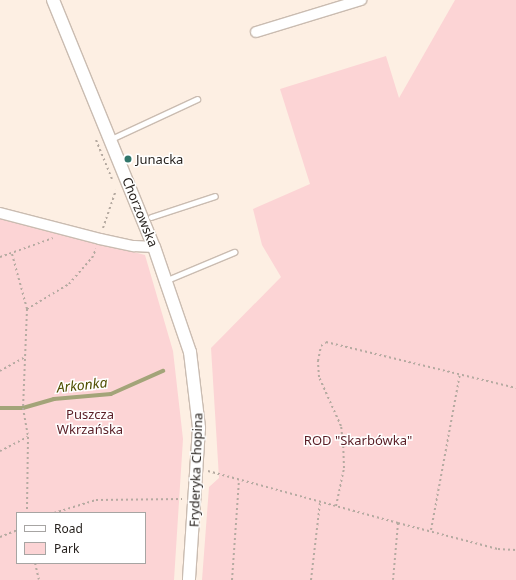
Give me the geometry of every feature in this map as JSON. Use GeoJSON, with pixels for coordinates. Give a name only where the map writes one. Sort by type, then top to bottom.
{"type":"FeatureCollection","features":[{"type":"Feature","properties":{"kind":"street","name":"Chorzowska"},"geometry":{"type":"LineString","coordinates":[[53,0],[154,247],[186,337]]}},
{"type":"Feature","properties":{"kind":"street"},"geometry":{"type":"LineString","coordinates":[[256,32],[361,0]]}},
{"type":"Feature","properties":{"kind":"street"},"geometry":{"type":"LineString","coordinates":[[0,213],[100,239],[134,246],[154,247]]}},
{"type":"Feature","properties":{"kind":"street","name":"Fryderyka Chopina"},"geometry":{"type":"LineString","coordinates":[[186,337],[198,398],[196,498],[189,580]]}},
{"type":"Feature","properties":{"kind":"lane"},"geometry":{"type":"LineString","coordinates":[[111,139],[197,99]]}},
{"type":"Feature","properties":{"kind":"lane"},"geometry":{"type":"LineString","coordinates":[[151,217],[215,196]]}},
{"type":"Feature","properties":{"kind":"lane"},"geometry":{"type":"LineString","coordinates":[[167,280],[234,252]]}},
{"type":"Feature","properties":{"kind":"path"},"geometry":{"type":"LineString","coordinates":[[27,309],[69,284],[92,258],[100,239],[116,190]]}},
{"type":"Feature","properties":{"kind":"path"},"geometry":{"type":"LineString","coordinates":[[0,257],[12,254],[70,232]]}},
{"type":"Feature","properties":{"kind":"path"},"geometry":{"type":"LineString","coordinates":[[12,254],[27,309],[23,408],[28,437],[27,512]]}},
{"type":"Feature","properties":{"kind":"path"},"geometry":{"type":"LineString","coordinates":[[336,506],[344,468],[343,444],[340,426],[319,378],[318,361],[321,346],[326,342],[339,343],[516,388]]}},
{"type":"Feature","properties":{"kind":"path"},"geometry":{"type":"LineString","coordinates":[[0,371],[25,357]]}},
{"type":"Feature","properties":{"kind":"path"},"geometry":{"type":"LineString","coordinates":[[431,530],[460,374]]}},
{"type":"Feature","properties":{"kind":"path"},"geometry":{"type":"LineString","coordinates":[[0,451],[28,437]]}},
{"type":"Feature","properties":{"kind":"path"},"geometry":{"type":"LineString","coordinates":[[197,469],[498,549],[516,550]]}},
{"type":"Feature","properties":{"kind":"path"},"geometry":{"type":"LineString","coordinates":[[232,580],[239,480]]}},
{"type":"Feature","properties":{"kind":"path"},"geometry":{"type":"LineString","coordinates":[[57,512],[96,500],[196,498]]}},
{"type":"Feature","properties":{"kind":"path"},"geometry":{"type":"LineString","coordinates":[[311,580],[320,502]]}},
{"type":"Feature","properties":{"kind":"path"},"geometry":{"type":"LineString","coordinates":[[393,580],[398,523]]}},
{"type":"Feature","properties":{"kind":"path"},"geometry":{"type":"LineString","coordinates":[[0,537],[16,530]]}},
{"type":"Feature","properties":{"kind":"path"},"geometry":{"type":"LineString","coordinates":[[35,564],[39,580]]}},
{"type":"Feature","properties":{"kind":"green space","name":"ROD \"Skarbówka\""},"geometry":{"type":"Polygon","coordinates":[[[455,0],[516,0],[516,580],[202,580],[209,487],[219,478],[211,348],[281,277],[262,245],[253,209],[310,184],[280,89],[386,56],[399,98],[455,0]]]}},
{"type":"Feature","properties":{"kind":"green space","name":"Puszcza Wkrzańska"},"geometry":{"type":"Polygon","coordinates":[[[0,217],[145,255],[173,351],[183,439],[174,580],[0,580],[0,217]]]}},
{"type":"Feature","properties":{"kind":"waterway","name":"Arkonka"},"geometry":{"type":"LineString","coordinates":[[0,408],[23,408],[54,399],[111,394],[163,371]]}},
{"type":"Feature","properties":{"kind":"place","name":"Junacka"},"geometry":{"type":"Point","coordinates":[128,159]}}]}
